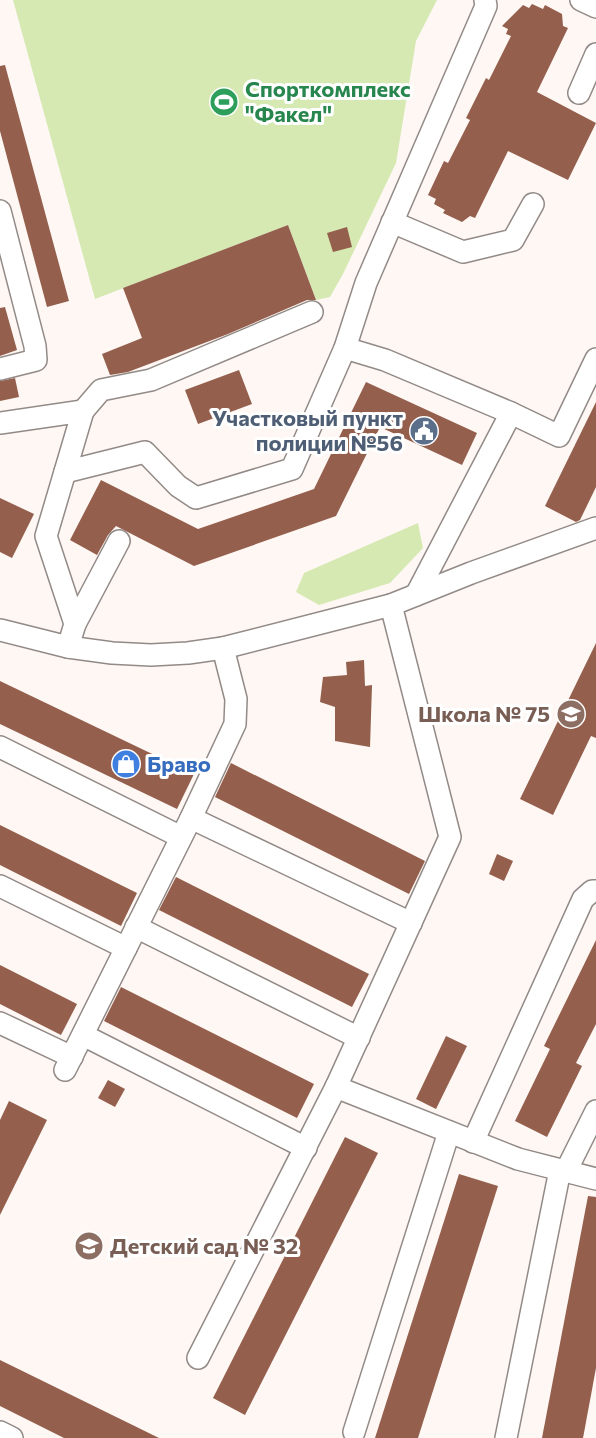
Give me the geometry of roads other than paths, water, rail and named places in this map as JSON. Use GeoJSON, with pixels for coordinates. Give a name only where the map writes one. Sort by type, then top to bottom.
{"type":"FeatureCollection","features":[{"type":"Feature","properties":{"kind":"street"},"geometry":{"type":"LineString","coordinates":[[65,472],[145,452],[178,486],[196,498],[292,469],[345,348],[366,283],[486,6],[485,0]]}},
{"type":"Feature","properties":{"kind":"street"},"geometry":{"type":"LineString","coordinates":[[581,0],[596,7]]}},
{"type":"Feature","properties":{"kind":"street"},"geometry":{"type":"LineString","coordinates":[[579,93],[596,54]]}},
{"type":"Feature","properties":{"kind":"street"},"geometry":{"type":"LineString","coordinates":[[392,222],[463,252],[513,240],[533,204]]}},
{"type":"Feature","properties":{"kind":"street"},"geometry":{"type":"LineString","coordinates":[[0,211],[36,346],[36,360],[0,369]]}},
{"type":"Feature","properties":{"kind":"street"},"geometry":{"type":"LineString","coordinates":[[75,624],[46,536],[83,411],[101,390],[151,380],[312,312]]}},
{"type":"Feature","properties":{"kind":"street"},"geometry":{"type":"LineString","coordinates":[[345,348],[385,360],[511,413],[559,436],[596,359]]}},
{"type":"Feature","properties":{"kind":"street"},"geometry":{"type":"LineString","coordinates":[[0,423],[83,411]]}},
{"type":"Feature","properties":{"kind":"street"},"geometry":{"type":"LineString","coordinates":[[416,595],[511,413]]}},
{"type":"Feature","properties":{"kind":"street"},"geometry":{"type":"LineString","coordinates":[[0,630],[68,646],[112,653],[151,655],[223,648],[391,605],[471,573],[596,528]]}},
{"type":"Feature","properties":{"kind":"street"},"geometry":{"type":"LineString","coordinates":[[68,646],[75,624],[119,541]]}},
{"type":"Feature","properties":{"kind":"street"},"geometry":{"type":"LineString","coordinates":[[198,1358],[336,1087],[450,837],[391,605]]}},
{"type":"Feature","properties":{"kind":"street"},"geometry":{"type":"LineString","coordinates":[[0,1023],[68,1064],[191,818],[235,724],[236,699],[223,648]]}},
{"type":"Feature","properties":{"kind":"street"},"geometry":{"type":"LineString","coordinates":[[0,747],[181,837]]}},
{"type":"Feature","properties":{"kind":"street"},"geometry":{"type":"LineString","coordinates":[[191,818],[411,923]]}},
{"type":"Feature","properties":{"kind":"street"},"geometry":{"type":"LineString","coordinates":[[0,886],[126,948]]}},
{"type":"Feature","properties":{"kind":"street"},"geometry":{"type":"LineString","coordinates":[[473,1142],[583,898],[592,891],[596,891]]}},
{"type":"Feature","properties":{"kind":"street"},"geometry":{"type":"LineString","coordinates":[[136,927],[359,1038]]}},
{"type":"Feature","properties":{"kind":"street"},"geometry":{"type":"LineString","coordinates":[[83,1035],[306,1148]]}},
{"type":"Feature","properties":{"kind":"street"},"geometry":{"type":"LineString","coordinates":[[336,1087],[518,1159],[596,1179]]}},
{"type":"Feature","properties":{"kind":"street"},"geometry":{"type":"LineString","coordinates":[[506,1438],[563,1171],[596,1111]]}},
{"type":"Feature","properties":{"kind":"street"},"geometry":{"type":"LineString","coordinates":[[354,1432],[449,1132]]}},
{"type":"Feature","properties":{"kind":"street"},"geometry":{"type":"LineString","coordinates":[[0,1432],[12,1438]]}},
{"type":"Feature","properties":{"kind":"place","name":"Спорткомплекс \"Факел\""},"geometry":{"type":"Point","coordinates":[224,102]}},
{"type":"Feature","properties":{"kind":"place","name":"Участковый пункт полиции №56"},"geometry":{"type":"Point","coordinates":[424,431]}},
{"type":"Feature","properties":{"kind":"place","name":"Школа № 75"},"geometry":{"type":"Point","coordinates":[571,714]}},
{"type":"Feature","properties":{"kind":"place","name":"Браво"},"geometry":{"type":"Point","coordinates":[126,764]}},
{"type":"Feature","properties":{"kind":"place","name":"Детский сад № 32"},"geometry":{"type":"Point","coordinates":[89,1246]}}]}
